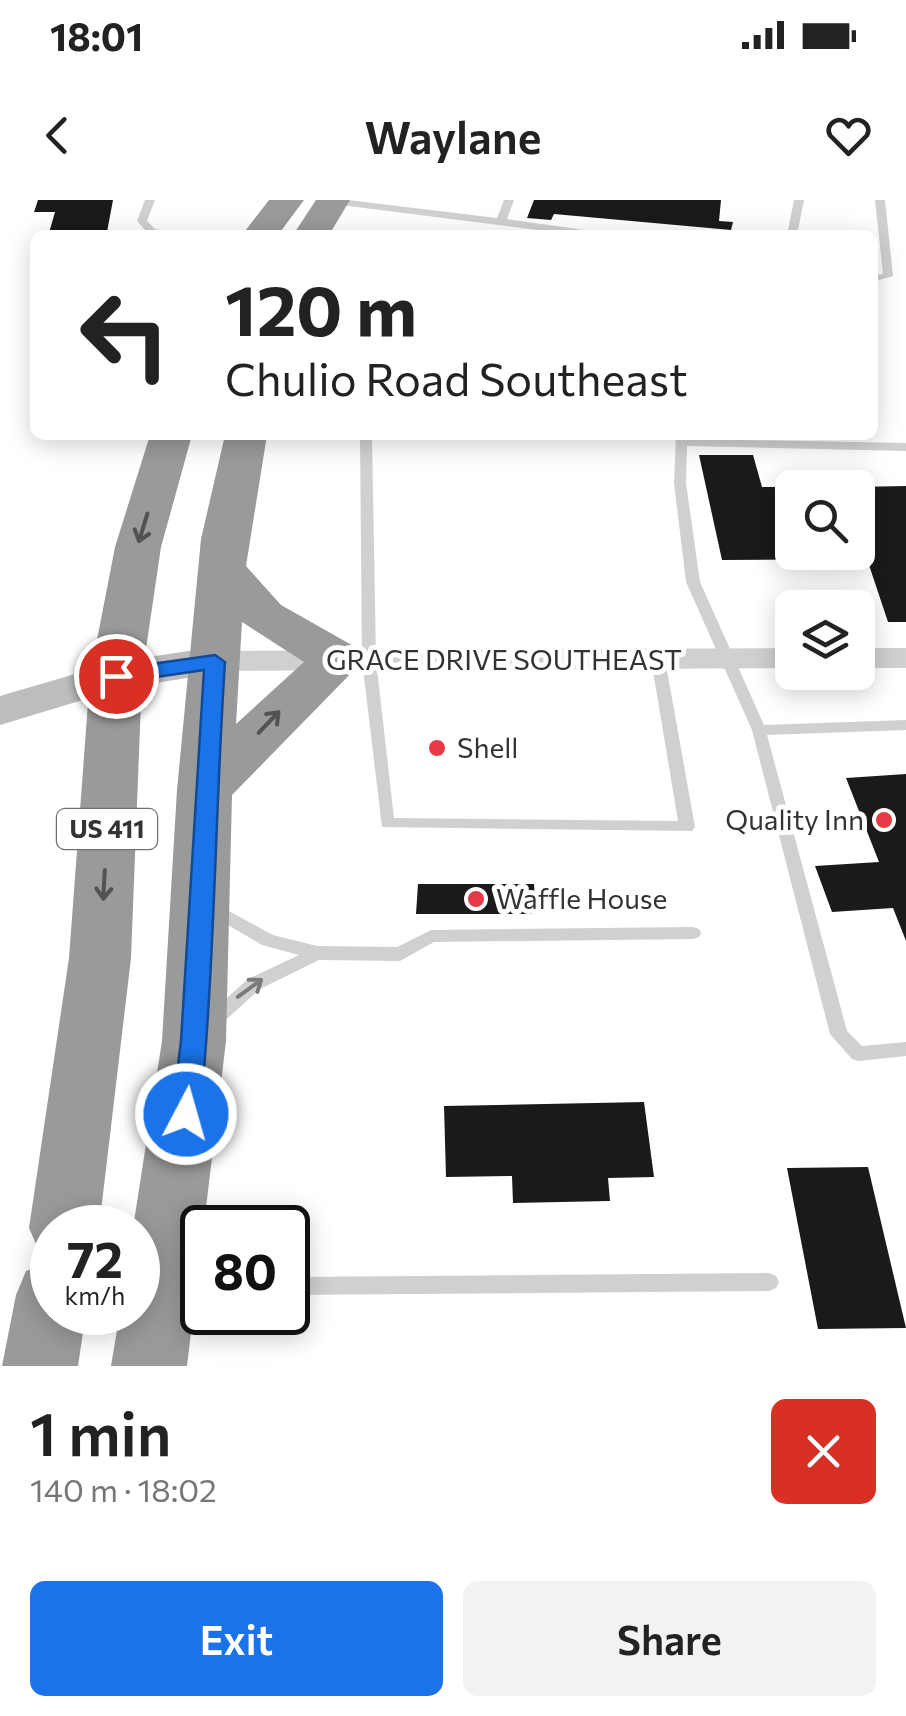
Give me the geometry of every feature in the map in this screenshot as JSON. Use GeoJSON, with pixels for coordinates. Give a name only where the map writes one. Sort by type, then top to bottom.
{"type":"FeatureCollection","features":[{"type":"Feature","properties":{"kind":"highway"},"geometry":{"type":"LineString","coordinates":[[264,230],[287,200]]}},
{"type":"Feature","properties":{"kind":"highway"},"geometry":{"type":"LineString","coordinates":[[314,230],[333,201]]}},
{"type":"Feature","properties":{"kind":"highway","name":"US 411"},"geometry":{"type":"LineString","coordinates":[[68,1205],[100,958],[116,676],[138,547],[170,440]]}},
{"type":"Feature","properties":{"kind":"highway"},"geometry":{"type":"LineString","coordinates":[[149,1366],[167,1290],[194,1041],[205,790],[224,540],[245,440]]}},
{"type":"Feature","properties":{"kind":"highway"},"geometry":{"type":"LineString","coordinates":[[222,569],[264,616],[354,660]]}},
{"type":"Feature","properties":{"kind":"highway"},"geometry":{"type":"LineString","coordinates":[[205,790],[293,698],[354,660]]}},
{"type":"Feature","properties":{"kind":"highway"},"geometry":{"type":"LineString","coordinates":[[40,1366],[45,1335]]}},
{"type":"Feature","properties":{"kind":"street","name":"GRACE DRIVE SOUTHEAST"},"geometry":{"type":"LineString","coordinates":[[215,662],[775,658]]}},
{"type":"Feature","properties":{"kind":"street"},"geometry":{"type":"LineString","coordinates":[[875,658],[906,658]]}},
{"type":"Feature","properties":{"kind":"street"},"geometry":{"type":"LineString","coordinates":[[0,711],[116,676],[215,662]]}},
{"type":"Feature","properties":{"kind":"lane"},"geometry":{"type":"LineString","coordinates":[[150,200],[142,221],[150,230]]}},
{"type":"Feature","properties":{"kind":"lane"},"geometry":{"type":"LineString","coordinates":[[501,220],[509,200]]}},
{"type":"Feature","properties":{"kind":"lane"},"geometry":{"type":"LineString","coordinates":[[793,230],[799,200]]}},
{"type":"Feature","properties":{"kind":"lane"},"geometry":{"type":"LineString","coordinates":[[878,278],[888,276],[880,200]]}},
{"type":"Feature","properties":{"kind":"lane"},"geometry":{"type":"LineString","coordinates":[[333,201],[566,230]]}},
{"type":"Feature","properties":{"kind":"lane"},"geometry":{"type":"LineString","coordinates":[[366,440],[354,660],[387,824],[687,827],[658,659]]}},
{"type":"Feature","properties":{"kind":"lane"},"geometry":{"type":"LineString","coordinates":[[683,440],[680,483],[693,582],[704,612],[730,658],[758,730],[838,1034],[858,1054],[906,1049]]}},
{"type":"Feature","properties":{"kind":"lane"},"geometry":{"type":"LineString","coordinates":[[733,440],[906,447]]}},
{"type":"Feature","properties":{"kind":"lane"},"geometry":{"type":"LineString","coordinates":[[758,730],[906,725]]}},
{"type":"Feature","properties":{"kind":"lane"},"geometry":{"type":"LineString","coordinates":[[200,898],[268,940],[317,953],[400,954],[430,936],[693,933]]}},
{"type":"Feature","properties":{"kind":"lane"},"geometry":{"type":"LineString","coordinates":[[194,1041],[254,984],[317,953]]}},
{"type":"Feature","properties":{"kind":"lane"},"geometry":{"type":"LineString","coordinates":[[310,1286],[769,1282]]}},
{"type":"Feature","properties":{"kind":"building"},"geometry":{"type":"Polygon","coordinates":[[[38,200],[113,200],[107,230],[50,230],[55,212],[34,212],[38,200]]]}},
{"type":"Feature","properties":{"kind":"building"},"geometry":{"type":"Polygon","coordinates":[[[534,200],[721,200],[719,221],[733,222],[731,230],[554,214],[551,220],[527,218],[534,200]]]}},
{"type":"Feature","properties":{"kind":"building"},"geometry":{"type":"Polygon","coordinates":[[[699,455],[753,455],[762,487],[775,487],[775,560],[722,560],[699,455]]]}},
{"type":"Feature","properties":{"kind":"building"},"geometry":{"type":"Polygon","coordinates":[[[906,486],[906,622],[888,622],[871,570],[875,570],[875,487],[906,486]]]}},
{"type":"Feature","properties":{"kind":"building","name":"Quality Inn"},"geometry":{"type":"Polygon","coordinates":[[[906,774],[906,941],[893,908],[832,912],[815,866],[879,862],[846,778],[906,774]]]}},
{"type":"Feature","properties":{"kind":"building","name":"Waffle House"},"geometry":{"type":"Polygon","coordinates":[[[418,884],[534,884],[536,914],[416,914],[418,884]]]}},
{"type":"Feature","properties":{"kind":"building"},"geometry":{"type":"Polygon","coordinates":[[[644,1102],[654,1177],[608,1178],[610,1201],[513,1203],[512,1176],[446,1177],[444,1106],[644,1102]]]}},
{"type":"Feature","properties":{"kind":"building"},"geometry":{"type":"Polygon","coordinates":[[[868,1167],[906,1328],[818,1329],[787,1168],[868,1167]]]}},
{"type":"Feature","properties":{"kind":"place","name":"Shell"},"geometry":{"type":"Point","coordinates":[437,748]}},
{"type":"Feature","properties":{"kind":"place","name":"Quality Inn"},"geometry":{"type":"Point","coordinates":[884,820]}},
{"type":"Feature","properties":{"kind":"place","name":"Waffle House"},"geometry":{"type":"Point","coordinates":[476,899]}},
{"type":"Feature","properties":{"kind":"route"},"geometry":{"type":"LineString","coordinates":[[116,676],[215,662],[194,1041],[186,1114]]}}]}
